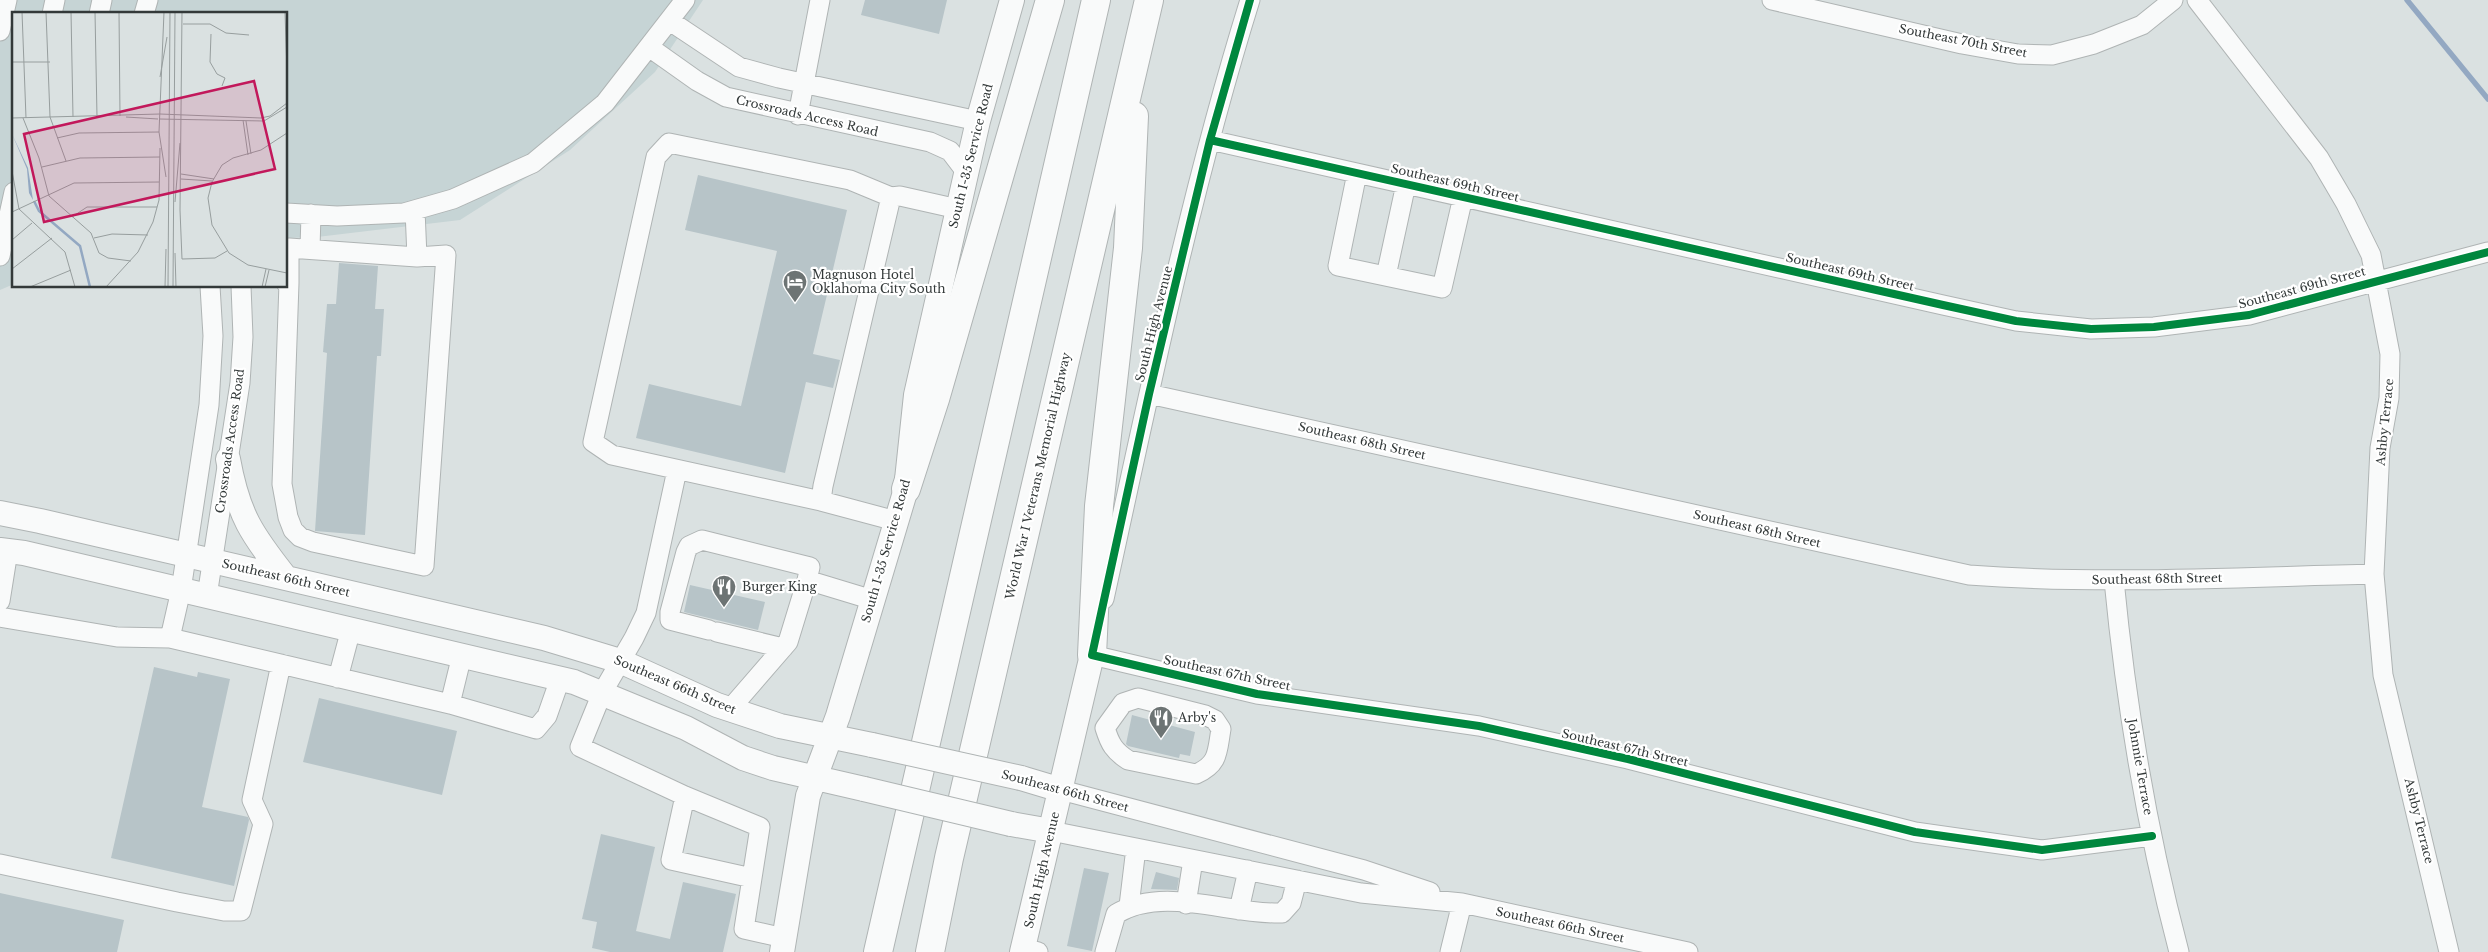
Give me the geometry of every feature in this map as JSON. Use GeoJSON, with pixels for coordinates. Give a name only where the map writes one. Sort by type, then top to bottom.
{"type":"FeatureCollection","features":[{"type":"Feature","properties":{"kind":"highway"},"geometry":{"type":"LineString","coordinates":[[906,489],[935,399],[1050,0]]}},
{"type":"Feature","properties":{"kind":"highway"},"geometry":{"type":"LineString","coordinates":[[878,952],[1096,0]]}},
{"type":"Feature","properties":{"kind":"highway","name":"World War I Veterans Memorial Highway"},"geometry":{"type":"LineString","coordinates":[[930,952],[956,830],[1149,0]]}},
{"type":"Feature","properties":{"kind":"highway"},"geometry":{"type":"LineString","coordinates":[[1092,655],[1099,506],[1128,248],[1137,51]]}},
{"type":"Feature","properties":{"kind":"main road","name":"South I-35 Service Road"},"geometry":{"type":"LineString","coordinates":[[783,945],[808,796],[831,735],[906,489],[916,395],[978,121],[1012,0]]}},
{"type":"Feature","properties":{"kind":"main road"},"geometry":{"type":"LineString","coordinates":[[228,459],[234,491],[244,517],[256,540],[286,578]]}},
{"type":"Feature","properties":{"kind":"main road","name":"Southeast 66th Street"},"geometry":{"type":"LineString","coordinates":[[0,513],[186,554],[544,638],[620,661],[730,710],[780,726],[831,735],[1022,778],[1061,790]]}},
{"type":"Feature","properties":{"kind":"main road","name":"Southeast 66th Street"},"geometry":{"type":"LineString","coordinates":[[4,551],[560,678],[602,692],[686,728],[743,758],[814,778],[1011,824],[1051,831]]}},
{"type":"Feature","properties":{"kind":"main road","name":"South High Avenue"},"geometry":{"type":"LineString","coordinates":[[1028,951],[1051,831],[1092,655]]}},
{"type":"Feature","properties":{"kind":"street"},"geometry":{"type":"LineString","coordinates":[[0,31],[7,0]]}},
{"type":"Feature","properties":{"kind":"street"},"geometry":{"type":"LineString","coordinates":[[288,213],[337,216],[395,214],[415,210],[453,199],[533,162],[605,103],[685,0]]}},
{"type":"Feature","properties":{"kind":"street"},"geometry":{"type":"LineString","coordinates":[[798,115],[820,0]]}},
{"type":"Feature","properties":{"kind":"street","name":"South High Avenue"},"geometry":{"type":"LineString","coordinates":[[1092,655],[1149,394],[1210,140],[1250,0]]}},
{"type":"Feature","properties":{"kind":"street","name":"Southeast 70th Street"},"geometry":{"type":"LineString","coordinates":[[1772,0],[1962,44],[2018,54],[2052,55],[2094,44],[2142,25],[2173,0]]}},
{"type":"Feature","properties":{"kind":"street","name":"Ashby Terrace"},"geometry":{"type":"LineString","coordinates":[[2197,0],[2319,158],[2346,204],[2371,255],[2390,354],[2390,398],[2380,448],[2374,574],[2383,675],[2449,952]]}},
{"type":"Feature","properties":{"kind":"street"},"geometry":{"type":"LineString","coordinates":[[670,21],[739,67],[804,84],[978,121]]}},
{"type":"Feature","properties":{"kind":"street","name":"Crossroads Access Road"},"geometry":{"type":"LineString","coordinates":[[649,47],[726,98],[930,142],[950,151],[966,172]]}},
{"type":"Feature","properties":{"kind":"street","name":"Southeast 69th Street"},"geometry":{"type":"LineString","coordinates":[[1210,140],[2016,321],[2091,329],[2154,327],[2249,315],[2488,252]]}},
{"type":"Feature","properties":{"kind":"street"},"geometry":{"type":"LineString","coordinates":[[896,521],[821,501],[612,455],[593,442],[656,157],[669,144],[850,180],[891,197],[900,196],[958,209]]}},
{"type":"Feature","properties":{"kind":"street"},"geometry":{"type":"LineString","coordinates":[[1357,173],[1338,266],[1442,288],[1463,197]]}},
{"type":"Feature","properties":{"kind":"street"},"geometry":{"type":"LineString","coordinates":[[1386,276],[1406,184]]}},
{"type":"Feature","properties":{"kind":"street"},"geometry":{"type":"LineString","coordinates":[[821,501],[891,197]]}},
{"type":"Feature","properties":{"kind":"street"},"geometry":{"type":"LineString","coordinates":[[0,258],[12,201]]}},
{"type":"Feature","properties":{"kind":"street"},"geometry":{"type":"LineString","coordinates":[[415,210],[417,257]]}},
{"type":"Feature","properties":{"kind":"street"},"geometry":{"type":"LineString","coordinates":[[310,214],[310,249]]}},
{"type":"Feature","properties":{"kind":"street"},"geometry":{"type":"LineString","coordinates":[[288,283],[289,248],[417,257],[446,255],[424,566],[313,542],[300,537],[293,530],[286,510],[282,484],[288,288]]}},
{"type":"Feature","properties":{"kind":"street","name":"Crossroads Access Road"},"geometry":{"type":"LineString","coordinates":[[170,638],[181,590],[209,405],[213,336],[210,288]]}},
{"type":"Feature","properties":{"kind":"street","name":"Crossroads Access Road"},"geometry":{"type":"LineString","coordinates":[[207,596],[240,383],[242,346],[240,288]]}},
{"type":"Feature","properties":{"kind":"street","name":"Southeast 68th Street"},"geometry":{"type":"LineString","coordinates":[[1149,394],[1969,575],[2114,580],[2374,574]]}},
{"type":"Feature","properties":{"kind":"street"},"geometry":{"type":"LineString","coordinates":[[677,470],[646,613],[602,692],[580,747],[685,796],[760,827],[744,929],[783,945]]}},
{"type":"Feature","properties":{"kind":"street"},"geometry":{"type":"LineString","coordinates":[[730,710],[783,648],[788,642],[810,567],[702,540],[695,542],[686,552],[670,612],[670,620],[783,648]]}},
{"type":"Feature","properties":{"kind":"street"},"geometry":{"type":"LineString","coordinates":[[0,602],[4,551]]}},
{"type":"Feature","properties":{"kind":"street"},"geometry":{"type":"LineString","coordinates":[[807,580],[873,600]]}},
{"type":"Feature","properties":{"kind":"street","name":"Johnnie Terrace"},"geometry":{"type":"LineString","coordinates":[[2114,580],[2122,665],[2152,836],[2179,952]]}},
{"type":"Feature","properties":{"kind":"street"},"geometry":{"type":"LineString","coordinates":[[0,617],[117,637],[170,638],[450,704],[536,728],[547,716],[560,678]]}},
{"type":"Feature","properties":{"kind":"street"},"geometry":{"type":"LineString","coordinates":[[338,678],[351,629]]}},
{"type":"Feature","properties":{"kind":"street"},"geometry":{"type":"LineString","coordinates":[[450,704],[462,655]]}},
{"type":"Feature","properties":{"kind":"street","name":"Southeast 67th Street"},"geometry":{"type":"LineString","coordinates":[[1092,655],[1257,694],[1479,726],[1628,759],[1915,832],[2042,850],[2152,836]]}},
{"type":"Feature","properties":{"kind":"street"},"geometry":{"type":"LineString","coordinates":[[0,864],[177,902],[224,911],[241,911],[262,824],[252,800],[281,664]]}},
{"type":"Feature","properties":{"kind":"street"},"geometry":{"type":"LineString","coordinates":[[1146,700],[1154,669]]}},
{"type":"Feature","properties":{"kind":"street"},"geometry":{"type":"LineString","coordinates":[[1138,698],[1205,715],[1215,720],[1221,729],[1216,759],[1206,770],[1196,774],[1128,760],[1111,746],[1105,728],[1123,703],[1138,698]]}},
{"type":"Feature","properties":{"kind":"street"},"geometry":{"type":"LineString","coordinates":[[1076,723],[1105,728]]}},
{"type":"Feature","properties":{"kind":"street","name":"Southeast 66th Street"},"geometry":{"type":"LineString","coordinates":[[1061,790],[1364,870],[1462,904]]}},
{"type":"Feature","properties":{"kind":"street"},"geometry":{"type":"LineString","coordinates":[[685,796],[670,860],[752,878]]}},
{"type":"Feature","properties":{"kind":"street","name":"Southeast 66th Street"},"geometry":{"type":"LineString","coordinates":[[1051,831],[1361,893],[1462,904],[1688,952]]}},
{"type":"Feature","properties":{"kind":"street"},"geometry":{"type":"LineString","coordinates":[[1130,906],[1136,848]]}},
{"type":"Feature","properties":{"kind":"street"},"geometry":{"type":"LineString","coordinates":[[1186,904],[1193,860]]}},
{"type":"Feature","properties":{"kind":"street"},"geometry":{"type":"LineString","coordinates":[[1239,910],[1248,870]]}},
{"type":"Feature","properties":{"kind":"street"},"geometry":{"type":"LineString","coordinates":[[1105,952],[1116,914],[1130,906],[1150,901],[1215,906],[1260,914],[1282,913],[1291,903],[1297,880]]}},
{"type":"Feature","properties":{"kind":"street"},"geometry":{"type":"LineString","coordinates":[[1450,952],[1462,904]]}},
{"type":"Feature","properties":{"kind":"shaded area"},"geometry":{"type":"Polygon","coordinates":[[[0,0],[703,0],[655,72],[570,150],[460,220],[317,237],[288,238],[288,12],[12,12],[12,285],[0,290],[0,0]]]}},
{"type":"Feature","properties":{"kind":"building"},"geometry":{"type":"Polygon","coordinates":[[[865,0],[947,0],[939,34],[861,15],[865,0]]]}},
{"type":"Feature","properties":{"kind":"building","name":"Magnuson Hotel Oklahoma City South"},"geometry":{"type":"Polygon","coordinates":[[[698,175],[847,210],[813,354],[840,360],[833,388],[806,382],[785,473],[636,438],[649,384],[741,406],[777,251],[685,230],[698,175]]]}},
{"type":"Feature","properties":{"kind":"building"},"geometry":{"type":"Polygon","coordinates":[[[339,263],[378,266],[375,309],[384,309],[381,356],[377,356],[365,535],[315,531],[327,353],[323,352],[327,304],[336,304],[339,263]]]}},
{"type":"Feature","properties":{"kind":"building","name":"Burger King"},"geometry":{"type":"Polygon","coordinates":[[[690,585],[765,602],[758,630],[684,612],[690,585]]]}},
{"type":"Feature","properties":{"kind":"building"},"geometry":{"type":"Polygon","coordinates":[[[154,667],[197,677],[198,672],[230,679],[202,807],[248,817],[249,820],[234,886],[111,858],[154,667]]]}},
{"type":"Feature","properties":{"kind":"building"},"geometry":{"type":"Polygon","coordinates":[[[319,698],[457,731],[442,795],[303,762],[319,698]]]}},
{"type":"Feature","properties":{"kind":"building","name":"Arby's"},"geometry":{"type":"Polygon","coordinates":[[[1132,715],[1195,732],[1190,756],[1180,754],[1179,758],[1128,746],[1126,744],[1132,715]]]}},
{"type":"Feature","properties":{"kind":"building"},"geometry":{"type":"Polygon","coordinates":[[[601,834],[655,847],[636,931],[670,939],[683,882],[736,894],[723,952],[610,952],[592,948],[597,922],[582,919],[601,834]]]}},
{"type":"Feature","properties":{"kind":"building"},"geometry":{"type":"Polygon","coordinates":[[[1084,868],[1109,873],[1092,951],[1067,946],[1084,868]]]}},
{"type":"Feature","properties":{"kind":"building"},"geometry":{"type":"Polygon","coordinates":[[[1156,872],[1179,878],[1177,890],[1151,889],[1156,872]]]}},
{"type":"Feature","properties":{"kind":"building"},"geometry":{"type":"Polygon","coordinates":[[[0,893],[124,920],[117,952],[0,952],[0,893]]]}},
{"type":"Feature","properties":{"kind":"waterway"},"geometry":{"type":"LineString","coordinates":[[2407,0],[2488,99]]}},
{"type":"Feature","properties":{"kind":"cycle path"},"geometry":{"type":"LineString","coordinates":[[1250,0],[1210,140],[1149,394],[1092,655],[1257,694],[1479,726],[1628,759],[1915,832],[2042,850],[2152,836]]}},
{"type":"Feature","properties":{"kind":"cycle path"},"geometry":{"type":"LineString","coordinates":[[1210,140],[2016,321],[2091,329],[2154,327],[2249,315],[2488,252]]}},
{"type":"Feature","properties":{"kind":"place","name":"Magnuson Hotel Oklahoma City South"},"geometry":{"type":"Point","coordinates":[795,303]}},
{"type":"Feature","properties":{"kind":"place","name":"Burger King"},"geometry":{"type":"Point","coordinates":[724,608]}},
{"type":"Feature","properties":{"kind":"place","name":"Arby's"},"geometry":{"type":"Point","coordinates":[1161,739]}}]}
